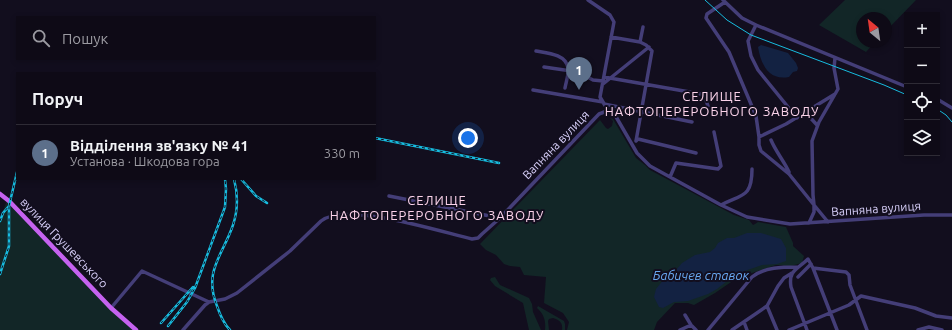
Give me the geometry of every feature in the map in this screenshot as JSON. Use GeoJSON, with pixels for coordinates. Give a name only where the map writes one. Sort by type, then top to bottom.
{"type":"FeatureCollection","features":[{"type":"Feature","properties":{"kind":"main road","name":"вулиця Грушевського"},"geometry":{"type":"LineString","coordinates":[[0,194],[9,201],[112,308],[136,330]]}},
{"type":"Feature","properties":{"kind":"street"},"geometry":{"type":"LineString","coordinates":[[588,0],[610,15],[614,22],[600,97],[609,112]]}},
{"type":"Feature","properties":{"kind":"street"},"geometry":{"type":"LineString","coordinates":[[790,174],[761,151],[756,116],[729,52],[706,18],[707,14],[724,1],[742,18],[756,25],[904,86]]}},
{"type":"Feature","properties":{"kind":"street"},"geometry":{"type":"LineString","coordinates":[[756,25],[748,41],[758,70],[797,118]]}},
{"type":"Feature","properties":{"kind":"street"},"geometry":{"type":"LineString","coordinates":[[640,42],[643,27]]}},
{"type":"Feature","properties":{"kind":"street"},"geometry":{"type":"LineString","coordinates":[[611,37],[640,42],[649,47],[652,52],[636,141]]}},
{"type":"Feature","properties":{"kind":"street"},"geometry":{"type":"LineString","coordinates":[[544,67],[578,72],[593,80],[603,81],[612,78],[649,47]]}},
{"type":"Feature","properties":{"kind":"street"},"geometry":{"type":"LineString","coordinates":[[536,51],[561,58],[569,70],[565,88]]}},
{"type":"Feature","properties":{"kind":"street"},"geometry":{"type":"LineString","coordinates":[[809,223],[814,212],[812,188],[812,141],[817,125],[836,94],[838,87],[834,68],[836,58]]}},
{"type":"Feature","properties":{"kind":"street"},"geometry":{"type":"LineString","coordinates":[[603,81],[612,78],[701,94],[704,95],[708,106]]}},
{"type":"Feature","properties":{"kind":"street"},"geometry":{"type":"LineString","coordinates":[[533,90],[604,103],[692,122]]}},
{"type":"Feature","properties":{"kind":"street"},"geometry":{"type":"LineString","coordinates":[[759,137],[774,131],[836,94]]}},
{"type":"Feature","properties":{"kind":"street"},"geometry":{"type":"LineString","coordinates":[[940,102],[952,108]]}},
{"type":"Feature","properties":{"kind":"street","name":"Вапняна вулиця"},"geometry":{"type":"LineString","coordinates":[[209,302],[225,299],[236,292],[290,251],[321,221],[330,216],[384,217],[472,240],[478,238],[500,218],[599,114],[609,112],[618,119],[637,153],[650,166],[739,214],[790,224],[924,215],[952,215]]}},
{"type":"Feature","properties":{"kind":"street"},"geometry":{"type":"LineString","coordinates":[[806,113],[817,125]]}},
{"type":"Feature","properties":{"kind":"street"},"geometry":{"type":"LineString","coordinates":[[670,177],[676,163],[718,169],[721,166],[714,132]]}},
{"type":"Feature","properties":{"kind":"street"},"geometry":{"type":"LineString","coordinates":[[631,143],[638,139],[696,153]]}},
{"type":"Feature","properties":{"kind":"street"},"geometry":{"type":"LineString","coordinates":[[771,140],[790,174],[828,222]]}},
{"type":"Feature","properties":{"kind":"street"},"geometry":{"type":"LineString","coordinates":[[721,205],[743,196],[749,189],[752,178],[752,169]]}},
{"type":"Feature","properties":{"kind":"street"},"geometry":{"type":"LineString","coordinates":[[389,196],[500,218]]}},
{"type":"Feature","properties":{"kind":"street"},"geometry":{"type":"LineString","coordinates":[[807,330],[791,287],[790,276],[808,259],[837,330]]}},
{"type":"Feature","properties":{"kind":"street"},"geometry":{"type":"LineString","coordinates":[[798,277],[812,266],[848,273],[850,276],[850,285],[867,330]]}},
{"type":"Feature","properties":{"kind":"street"},"geometry":{"type":"LineString","coordinates":[[708,330],[752,277],[758,272],[772,269],[798,267]]}},
{"type":"Feature","properties":{"kind":"street"},"geometry":{"type":"LineString","coordinates":[[112,308],[142,271],[209,302],[200,309],[183,330]]}},
{"type":"Feature","properties":{"kind":"street"},"geometry":{"type":"LineString","coordinates":[[732,330],[767,306],[784,278],[793,273]]}},
{"type":"Feature","properties":{"kind":"street"},"geometry":{"type":"LineString","coordinates":[[789,330],[849,306],[860,296],[915,308],[936,316],[952,318]]}},
{"type":"Feature","properties":{"kind":"street"},"geometry":{"type":"LineString","coordinates":[[767,306],[777,330]]}},
{"type":"Feature","properties":{"kind":"street"},"geometry":{"type":"LineString","coordinates":[[685,315],[696,330]]}},
{"type":"Feature","properties":{"kind":"street"},"geometry":{"type":"LineString","coordinates":[[744,322],[747,330]]}},
{"type":"Feature","properties":{"kind":"street"},"geometry":{"type":"LineString","coordinates":[[680,330],[691,325]]}},
{"type":"Feature","properties":{"kind":"street"},"geometry":{"type":"LineString","coordinates":[[921,329],[929,327],[942,330]]}},
{"type":"Feature","properties":{"kind":"green space"},"geometry":{"type":"Polygon","coordinates":[[[845,0],[916,0],[892,25],[892,12],[856,12],[856,46],[819,25],[845,0]]]}},
{"type":"Feature","properties":{"kind":"green space"},"geometry":{"type":"Polygon","coordinates":[[[859,48],[870,48],[866,52],[859,48]]]}},
{"type":"Feature","properties":{"kind":"green space"},"geometry":{"type":"Polygon","coordinates":[[[610,118],[613,119],[636,158],[650,170],[734,215],[749,220],[753,225],[758,222],[786,227],[793,246],[804,256],[802,263],[791,266],[776,265],[737,278],[694,305],[688,303],[675,303],[657,322],[654,330],[567,330],[569,322],[563,313],[544,303],[546,277],[524,275],[520,267],[504,264],[496,255],[486,250],[480,244],[600,120],[608,129],[612,126],[613,121],[610,118]]]}},
{"type":"Feature","properties":{"kind":"green space"},"geometry":{"type":"Polygon","coordinates":[[[7,200],[134,330],[0,330],[0,220],[7,200]]]}},
{"type":"Feature","properties":{"kind":"green space"},"geometry":{"type":"Polygon","coordinates":[[[495,277],[500,285],[529,298],[541,330],[529,330],[523,303],[495,286],[490,280],[491,278],[495,277]]]}},
{"type":"Feature","properties":{"kind":"green space"},"geometry":{"type":"Polygon","coordinates":[[[538,306],[564,321],[565,330],[562,330],[562,325],[558,320],[553,318],[549,319],[548,321],[549,330],[545,330],[544,318],[537,308],[538,306]]]}},
{"type":"Feature","properties":{"kind":"water"},"geometry":{"type":"Polygon","coordinates":[[[761,45],[788,53],[796,63],[798,68],[797,71],[793,72],[789,77],[782,78],[771,74],[761,60],[758,47],[761,45]]]}},
{"type":"Feature","properties":{"kind":"water","name":"Бабичев ставок"},"geometry":{"type":"Polygon","coordinates":[[[747,233],[761,233],[781,239],[786,248],[786,261],[777,264],[762,265],[736,274],[708,294],[688,301],[674,302],[663,308],[659,307],[654,297],[656,289],[664,279],[676,270],[682,263],[695,255],[710,252],[718,243],[727,238],[734,238],[747,233]]]}},
{"type":"Feature","properties":{"kind":"tram line"},"geometry":{"type":"LineString","coordinates":[[705,0],[727,20],[751,35],[904,94]]}},
{"type":"Feature","properties":{"kind":"tram line"},"geometry":{"type":"LineString","coordinates":[[940,111],[952,122]]}},
{"type":"Feature","properties":{"kind":"railway"},"geometry":{"type":"LineString","coordinates":[[376,138],[499,163]]}},
{"type":"Feature","properties":{"kind":"railway"},"geometry":{"type":"LineString","coordinates":[[0,221],[3,213],[9,206],[16,176]]}},
{"type":"Feature","properties":{"kind":"railway"},"geometry":{"type":"LineString","coordinates":[[168,326],[187,302],[195,288],[225,207],[225,180]]}},
{"type":"Feature","properties":{"kind":"railway"},"geometry":{"type":"LineString","coordinates":[[230,330],[219,313],[213,294],[212,283],[216,264],[235,219],[237,202],[234,180]]}},
{"type":"Feature","properties":{"kind":"railway"},"geometry":{"type":"LineString","coordinates":[[242,180],[256,196],[267,203]]}},
{"type":"Feature","properties":{"kind":"railway"},"geometry":{"type":"LineString","coordinates":[[0,274],[9,246],[9,206]]}},
{"type":"Feature","properties":{"kind":"railway"},"geometry":{"type":"LineString","coordinates":[[161,323],[193,287]]}},
{"type":"Feature","properties":{"kind":"place","name":"Відділення зв'язку № 41"},"geometry":{"type":"Point","coordinates":[579,90]}},
{"type":"Feature","properties":{"kind":"district","name":"СЕЛИЩЕ НАФТОПЕРЕРОБНОГО ЗАВОДУ"},"geometry":{"type":"Point","coordinates":[712,104]}},
{"type":"Feature","properties":{"kind":"district","name":"СЕЛИЩЕ НАФТОПЕРЕРОБНОГО ЗАВОДУ"},"geometry":{"type":"Point","coordinates":[437,208]}}]}
